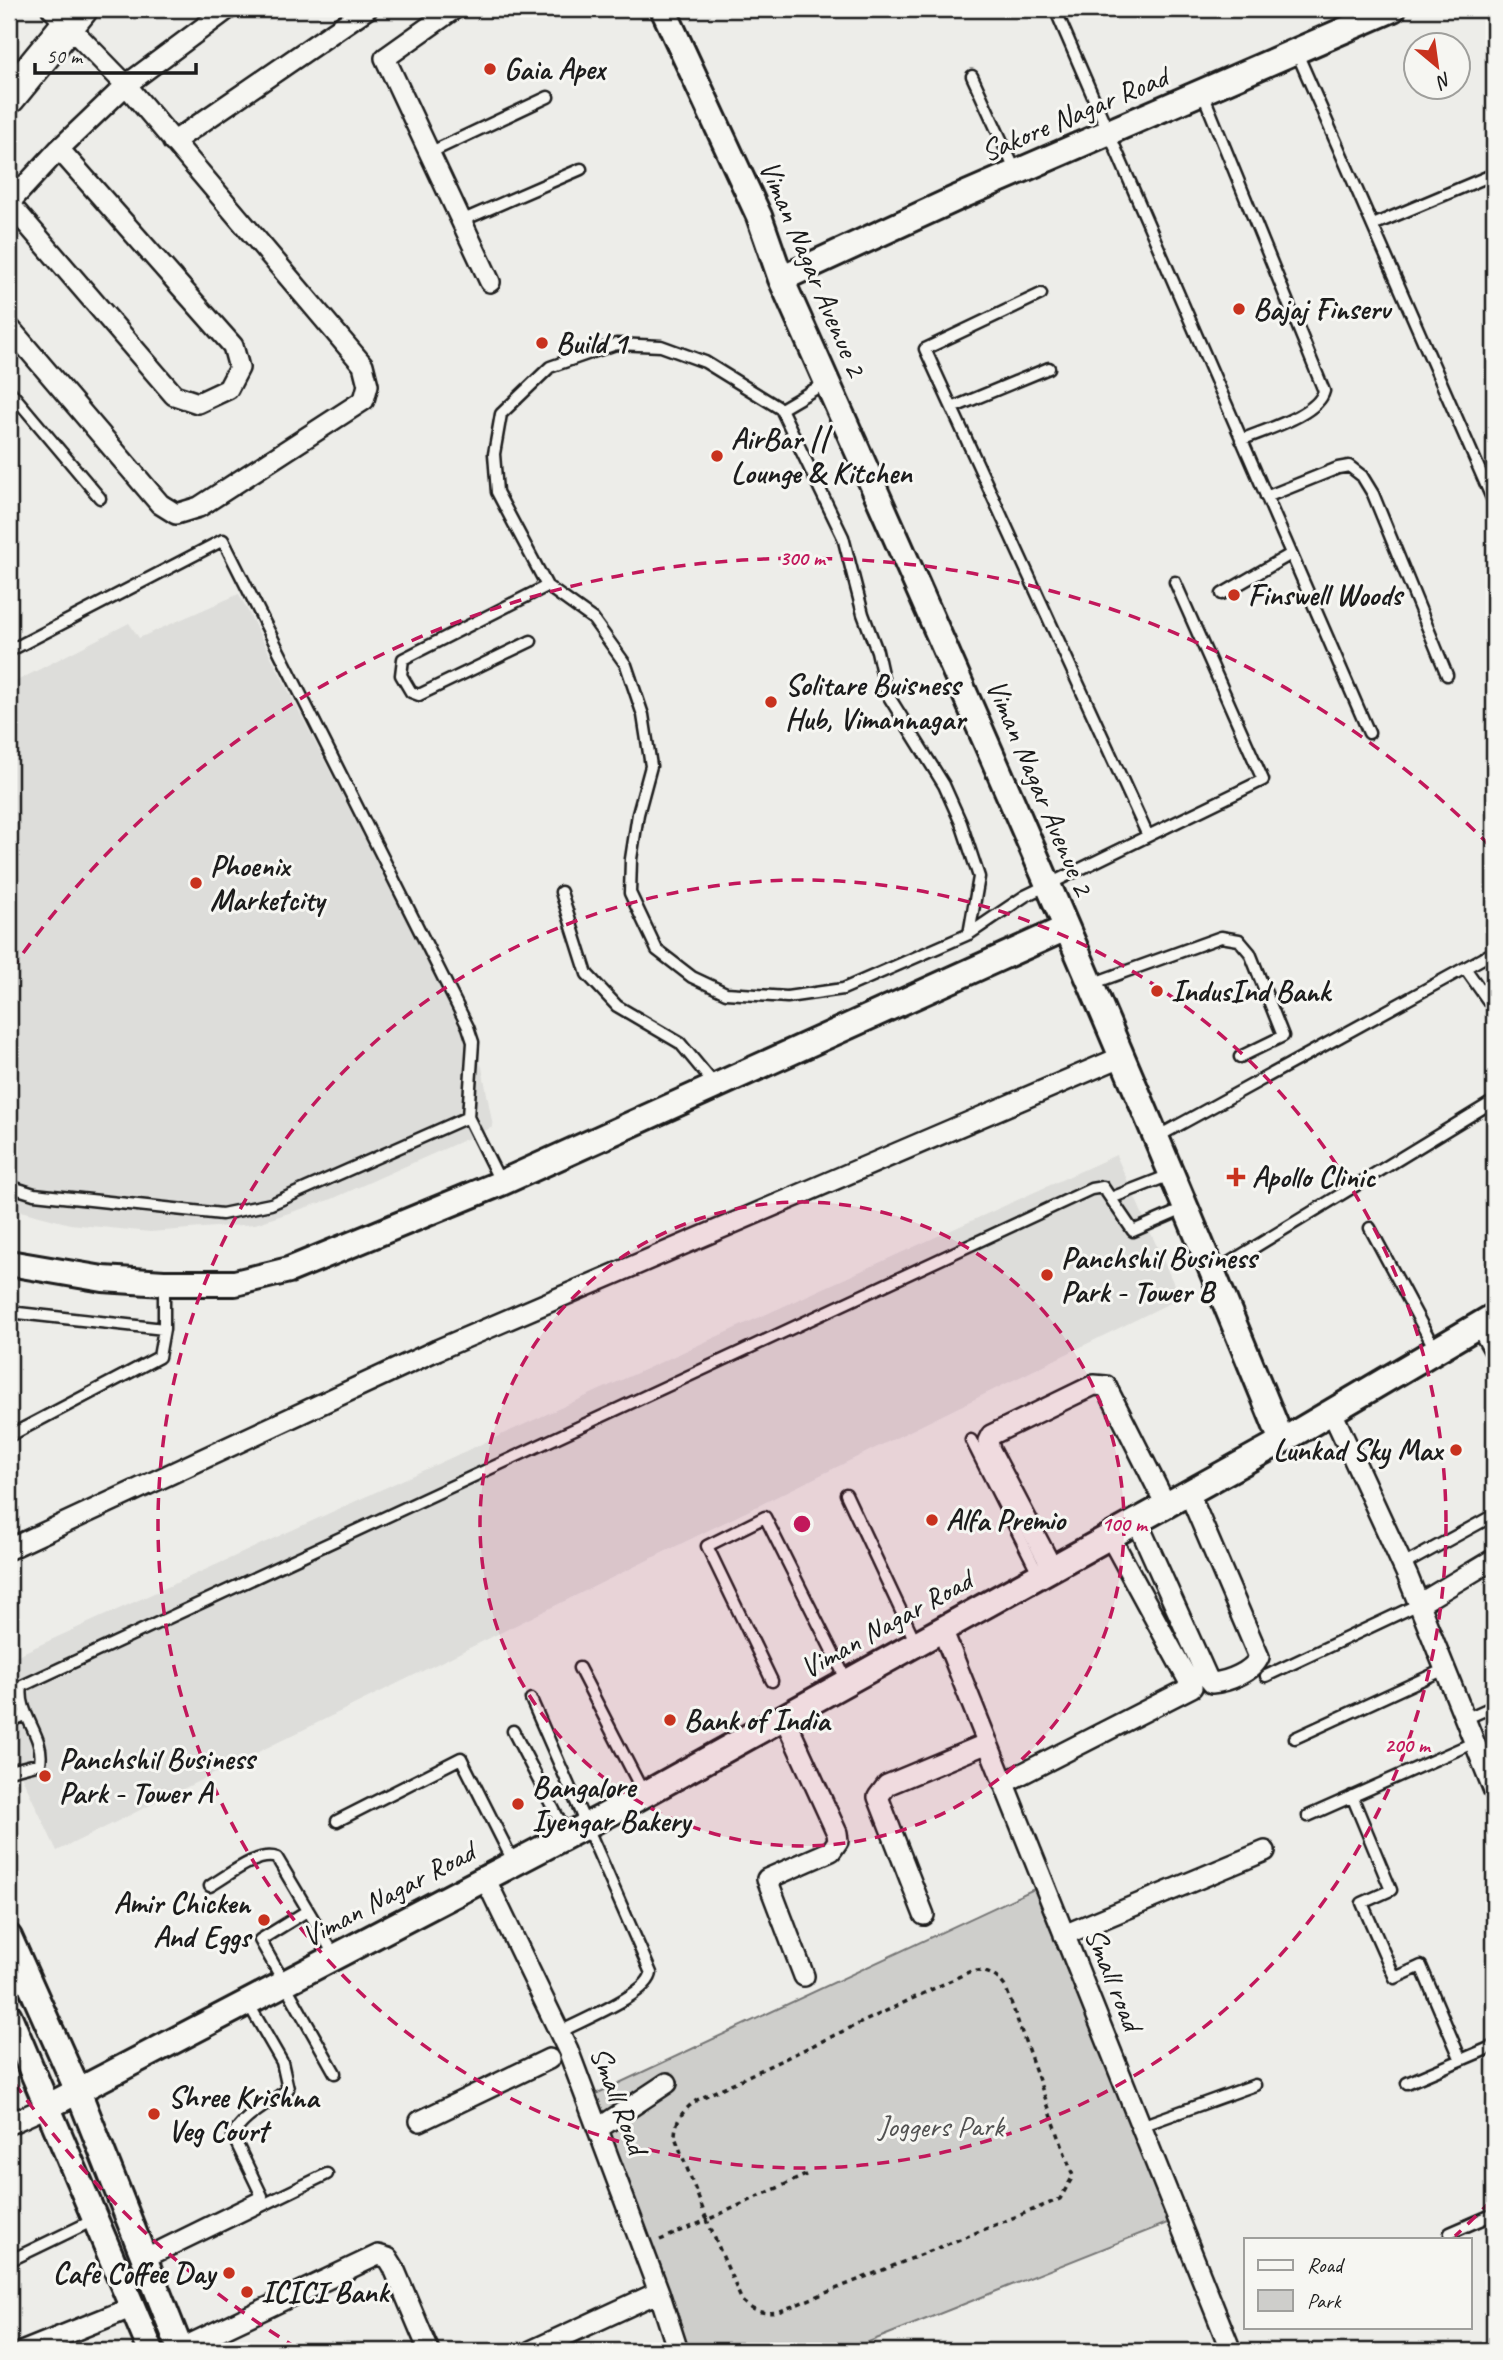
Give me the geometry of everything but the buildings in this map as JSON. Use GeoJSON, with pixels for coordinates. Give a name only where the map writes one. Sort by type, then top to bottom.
{"type":"FeatureCollection","features":[{"type":"Feature","properties":{"kind":"highway"},"geometry":{"type":"LineString","coordinates":[[9,97],[67,14]]}},
{"type":"Feature","properties":{"kind":"street"},"geometry":{"type":"LineString","coordinates":[[59,149],[233,346],[239,368],[228,389],[198,403],[174,395],[9,202],[59,149],[126,85],[228,9]]}},
{"type":"Feature","properties":{"kind":"street"},"geometry":{"type":"LineString","coordinates":[[173,142],[367,9]]}},
{"type":"Feature","properties":{"kind":"street"},"geometry":{"type":"LineString","coordinates":[[454,9],[385,58],[490,282]]}},
{"type":"Feature","properties":{"kind":"street","name":"Viman Nagar Avenue 2"},"geometry":{"type":"LineString","coordinates":[[663,9],[759,216],[781,279],[1157,1137],[1282,1441]]}},
{"type":"Feature","properties":{"kind":"street","name":"Sakore Nagar Road"},"geometry":{"type":"LineString","coordinates":[[781,279],[1016,173],[1393,9]]}},
{"type":"Feature","properties":{"kind":"street"},"geometry":{"type":"LineString","coordinates":[[9,327],[160,504],[176,514],[199,507],[364,400],[368,385],[363,365],[67,14]]}},
{"type":"Feature","properties":{"kind":"street"},"geometry":{"type":"LineString","coordinates":[[9,1263],[103,1279],[164,1283],[235,1283],[289,1270],[501,1183],[714,1084],[1066,928]]}},
{"type":"Feature","properties":{"kind":"street"},"geometry":{"type":"LineString","coordinates":[[9,1549],[437,1350],[1121,1057]]}},
{"type":"Feature","properties":{"kind":"street"},"geometry":{"type":"LineString","coordinates":[[1487,1321],[1494,1350]]}},
{"type":"Feature","properties":{"kind":"street","name":"Viman Nagar Road"},"geometry":{"type":"LineString","coordinates":[[49,2106],[644,1794],[1282,1441],[1487,1321]]}},
{"type":"Feature","properties":{"kind":"street"},"geometry":{"type":"LineString","coordinates":[[1046,1572],[990,1450],[988,1441],[991,1435],[1100,1383],[1106,1386],[1166,1505]]}},
{"type":"Feature","properties":{"kind":"street"},"geometry":{"type":"LineString","coordinates":[[1332,1412],[1419,1604],[1494,1791]]}},
{"type":"Feature","properties":{"kind":"street"},"geometry":{"type":"LineString","coordinates":[[1137,1521],[1207,1677],[1212,1683],[1219,1683],[1249,1670],[1259,1657],[1189,1493]]}},
{"type":"Feature","properties":{"kind":"street"},"geometry":{"type":"LineString","coordinates":[[1004,1783],[1192,1688],[1110,1536]]}},
{"type":"Feature","properties":{"kind":"street"},"geometry":{"type":"LineString","coordinates":[[1419,1604],[1494,1559]]}},
{"type":"Feature","properties":{"kind":"street","name":"Small road"},"geometry":{"type":"LineString","coordinates":[[942,1629],[1231,2351]]}},
{"type":"Feature","properties":{"kind":"street"},"geometry":{"type":"LineString","coordinates":[[784,1717],[837,1833],[838,1841],[831,1851],[767,1879],[804,1976]]}},
{"type":"Feature","properties":{"kind":"street"},"geometry":{"type":"LineString","coordinates":[[923,1915],[878,1797],[887,1785],[988,1743]]}},
{"type":"Feature","properties":{"kind":"street"},"geometry":{"type":"LineString","coordinates":[[1064,1935],[1265,1851]]}},
{"type":"Feature","properties":{"kind":"street","name":"Small Road"},"geometry":{"type":"LineString","coordinates":[[485,1878],[568,2050],[643,2247],[678,2351]]}},
{"type":"Feature","properties":{"kind":"street"},"geometry":{"type":"LineString","coordinates":[[9,1937],[78,2091],[180,2350],[378,2255],[388,2258],[393,2266],[429,2351]]}},
{"type":"Feature","properties":{"kind":"street"},"geometry":{"type":"LineString","coordinates":[[9,2016],[14,2043],[49,2106],[151,2351]]}},
{"type":"Feature","properties":{"kind":"street"},"geometry":{"type":"LineString","coordinates":[[420,2121],[549,2059]]}},
{"type":"Feature","properties":{"kind":"street"},"geometry":{"type":"LineString","coordinates":[[599,2128],[667,2083]]}},
{"type":"Feature","properties":{"kind":"street"},"geometry":{"type":"LineString","coordinates":[[9,2124],[49,2106]]}},
{"type":"Feature","properties":{"kind":"street"},"geometry":{"type":"LineString","coordinates":[[531,2351],[659,2292]]}},
{"type":"Feature","properties":{"kind":"street"},"geometry":{"type":"LineString","coordinates":[[24,2351],[133,2307]]}},
{"type":"Feature","properties":{"kind":"lane"},"geometry":{"type":"LineString","coordinates":[[1055,9],[1368,733]]}},
{"type":"Feature","properties":{"kind":"lane"},"geometry":{"type":"LineString","coordinates":[[1297,53],[1493,497]]}},
{"type":"Feature","properties":{"kind":"lane"},"geometry":{"type":"LineString","coordinates":[[972,75],[1016,173]]}},
{"type":"Feature","properties":{"kind":"lane"},"geometry":{"type":"LineString","coordinates":[[1203,93],[1324,391],[1322,401],[1310,410],[1241,440]]}},
{"type":"Feature","properties":{"kind":"lane"},"geometry":{"type":"LineString","coordinates":[[429,153],[548,97]]}},
{"type":"Feature","properties":{"kind":"lane"},"geometry":{"type":"LineString","coordinates":[[461,221],[581,169]]}},
{"type":"Feature","properties":{"kind":"lane"},"geometry":{"type":"LineString","coordinates":[[1373,225],[1494,174]]}},
{"type":"Feature","properties":{"kind":"lane"},"geometry":{"type":"LineString","coordinates":[[1041,294],[925,349],[1148,836]]}},
{"type":"Feature","properties":{"kind":"lane"},"geometry":{"type":"LineString","coordinates":[[969,934],[979,877],[961,823],[944,785],[886,692],[877,651],[863,614],[843,537],[782,409],[705,362],[661,346],[616,344],[550,367],[501,414],[494,454],[497,492],[547,586],[593,619],[626,664],[643,715],[651,766],[638,814],[631,859],[631,893],[657,950],[692,977],[726,993],[787,997],[843,989],[969,934],[1048,885],[1263,780],[1175,582]]}},
{"type":"Feature","properties":{"kind":"lane"},"geometry":{"type":"LineString","coordinates":[[952,408],[1049,368]]}},
{"type":"Feature","properties":{"kind":"lane"},"geometry":{"type":"LineString","coordinates":[[782,409],[827,382]]}},
{"type":"Feature","properties":{"kind":"lane"},"geometry":{"type":"LineString","coordinates":[[9,390],[100,499]]}},
{"type":"Feature","properties":{"kind":"lane"},"geometry":{"type":"LineString","coordinates":[[1266,497],[1338,468],[1349,466],[1362,476],[1373,494],[1447,675]]}},
{"type":"Feature","properties":{"kind":"lane"},"geometry":{"type":"LineString","coordinates":[[9,651],[223,540],[468,1027],[473,1042],[468,1118],[501,1183]]}},
{"type":"Feature","properties":{"kind":"lane"},"geometry":{"type":"LineString","coordinates":[[1222,594],[1291,554]]}},
{"type":"Feature","properties":{"kind":"lane"},"geometry":{"type":"LineString","coordinates":[[531,642],[419,695],[411,692],[401,675],[403,659],[547,586]]}},
{"type":"Feature","properties":{"kind":"lane"},"geometry":{"type":"LineString","coordinates":[[561,892],[587,974],[617,1006],[680,1043],[714,1084]]}},
{"type":"Feature","properties":{"kind":"lane"},"geometry":{"type":"LineString","coordinates":[[1090,984],[1221,937],[1239,940],[1250,953],[1283,1036],[1240,1057]]}},
{"type":"Feature","properties":{"kind":"lane"},"geometry":{"type":"LineString","coordinates":[[1157,1137],[1494,952]]}},
{"type":"Feature","properties":{"kind":"lane"},"geometry":{"type":"LineString","coordinates":[[1465,968],[1494,1009]]}},
{"type":"Feature","properties":{"kind":"lane"},"geometry":{"type":"LineString","coordinates":[[1213,1272],[1494,1101]]}},
{"type":"Feature","properties":{"kind":"lane"},"geometry":{"type":"LineString","coordinates":[[9,1186],[34,1194],[222,1214],[244,1212],[271,1204],[468,1118]]}},
{"type":"Feature","properties":{"kind":"lane"},"geometry":{"type":"LineString","coordinates":[[1111,1198],[1172,1174]]}},
{"type":"Feature","properties":{"kind":"lane"},"geometry":{"type":"LineString","coordinates":[[9,1771],[40,1763],[43,1749],[25,1715],[20,1697],[22,1686],[1091,1189],[1103,1187],[1133,1231],[1187,1208]]}},
{"type":"Feature","properties":{"kind":"lane"},"geometry":{"type":"LineString","coordinates":[[1370,1228],[1436,1351]]}},
{"type":"Feature","properties":{"kind":"lane"},"geometry":{"type":"LineString","coordinates":[[9,1436],[152,1363],[162,1350],[164,1283]]}},
{"type":"Feature","properties":{"kind":"lane"},"geometry":{"type":"LineString","coordinates":[[9,1312],[164,1329]]}},
{"type":"Feature","properties":{"kind":"lane"},"geometry":{"type":"LineString","coordinates":[[971,1440],[1046,1572]]}},
{"type":"Feature","properties":{"kind":"lane"},"geometry":{"type":"LineString","coordinates":[[846,1494],[916,1644]]}},
{"type":"Feature","properties":{"kind":"lane"},"geometry":{"type":"LineString","coordinates":[[1402,1565],[1494,1515]]}},
{"type":"Feature","properties":{"kind":"lane"},"geometry":{"type":"LineString","coordinates":[[772,1681],[707,1546],[765,1517],[847,1682]]}},
{"type":"Feature","properties":{"kind":"lane"},"geometry":{"type":"LineString","coordinates":[[1266,1676],[1419,1604]]}},
{"type":"Feature","properties":{"kind":"lane"},"geometry":{"type":"LineString","coordinates":[[579,1668],[644,1794]]}},
{"type":"Feature","properties":{"kind":"lane"},"geometry":{"type":"LineString","coordinates":[[1295,1738],[1445,1669]]}},
{"type":"Feature","properties":{"kind":"lane"},"geometry":{"type":"LineString","coordinates":[[531,1699],[577,1830]]}},
{"type":"Feature","properties":{"kind":"lane"},"geometry":{"type":"LineString","coordinates":[[1465,1719],[1494,1706]]}},
{"type":"Feature","properties":{"kind":"lane"},"geometry":{"type":"LineString","coordinates":[[9,1722],[25,1715]]}},
{"type":"Feature","properties":{"kind":"lane"},"geometry":{"type":"LineString","coordinates":[[513,1731],[577,1830],[649,1965],[651,1979],[640,1991],[560,2032]]}},
{"type":"Feature","properties":{"kind":"lane"},"geometry":{"type":"LineString","coordinates":[[1308,1815],[1475,1742]]}},
{"type":"Feature","properties":{"kind":"lane"},"geometry":{"type":"LineString","coordinates":[[337,1821],[461,1758],[514,1863]]}},
{"type":"Feature","properties":{"kind":"lane"},"geometry":{"type":"LineString","coordinates":[[1352,1796],[1391,1890],[1362,1903],[1395,1978],[1421,1966],[1461,2060]]}},
{"type":"Feature","properties":{"kind":"lane"},"geometry":{"type":"LineString","coordinates":[[210,1886],[257,1860],[270,1856],[277,1858],[336,1956]]}},
{"type":"Feature","properties":{"kind":"lane"},"geometry":{"type":"LineString","coordinates":[[307,1911],[260,1940],[335,2073]]}},
{"type":"Feature","properties":{"kind":"lane"},"geometry":{"type":"LineString","coordinates":[[143,2259],[262,2196],[233,2136],[239,2123],[267,2107],[288,2089],[282,2062],[247,2003]]}},
{"type":"Feature","properties":{"kind":"lane"},"geometry":{"type":"LineString","coordinates":[[1407,2083],[1494,2046]]}},
{"type":"Feature","properties":{"kind":"lane"},"geometry":{"type":"LineString","coordinates":[[549,2059],[568,2050]]}},
{"type":"Feature","properties":{"kind":"lane"},"geometry":{"type":"LineString","coordinates":[[1141,2126],[1255,2085]]}},
{"type":"Feature","properties":{"kind":"lane"},"geometry":{"type":"LineString","coordinates":[[143,2259],[327,2174]]}},
{"type":"Feature","properties":{"kind":"lane"},"geometry":{"type":"LineString","coordinates":[[1450,2233],[1494,2214]]}},
{"type":"Feature","properties":{"kind":"lane"},"geometry":{"type":"LineString","coordinates":[[9,2261],[96,2219]]}},
{"type":"Feature","properties":{"kind":"path"},"geometry":{"type":"LineString","coordinates":[[982,1970],[999,1977],[1006,1988],[1073,2176],[1060,2200],[778,2312],[765,2314],[752,2311],[742,2301],[707,2220],[676,2137],[675,2126],[687,2107],[971,1971],[982,1970]]}},
{"type":"Feature","properties":{"kind":"path"},"geometry":{"type":"LineString","coordinates":[[643,2247],[808,2174]]}},
{"type":"Feature","properties":{"kind":"shaded area","name":"Phoenix Marketcity"},"geometry":{"type":"Polygon","coordinates":[[[239,594],[482,1067],[493,1127],[332,1199],[255,1224],[150,1232],[70,1224],[9,1208],[9,685],[129,623],[139,638],[239,594]]]}},
{"type":"Feature","properties":{"kind":"shaded area"},"geometry":{"type":"Polygon","coordinates":[[[1116,1155],[1180,1298],[57,1851],[9,1750],[9,1659],[1116,1155]]]}},
{"type":"Feature","properties":{"kind":"green space","name":"Joggers Park"},"geometry":{"type":"Polygon","coordinates":[[[1034,1889],[1170,2222],[846,2351],[685,2351],[587,2098],[1034,1889]]]}},
{"type":"Feature","properties":{"kind":"place","name":"Gaia Apex"},"geometry":{"type":"Point","coordinates":[490,69]}},
{"type":"Feature","properties":{"kind":"place","name":"Bajaj Finserv"},"geometry":{"type":"Point","coordinates":[1239,309]}},
{"type":"Feature","properties":{"kind":"place","name":"Build 1"},"geometry":{"type":"Point","coordinates":[542,343]}},
{"type":"Feature","properties":{"kind":"place","name":"AirBar || Lounge & Kitchen"},"geometry":{"type":"Point","coordinates":[717,456]}},
{"type":"Feature","properties":{"kind":"place","name":"Finswell Woods"},"geometry":{"type":"Point","coordinates":[1234,595]}},
{"type":"Feature","properties":{"kind":"place","name":"Solitare Buisness Hub, Vimannagar"},"geometry":{"type":"Point","coordinates":[771,702]}},
{"type":"Feature","properties":{"kind":"place","name":"Phoenix Marketcity"},"geometry":{"type":"Point","coordinates":[196,883]}},
{"type":"Feature","properties":{"kind":"place","name":"IndusInd Bank"},"geometry":{"type":"Point","coordinates":[1157,991]}},
{"type":"Feature","properties":{"kind":"place","name":"Apollo Clinic"},"geometry":{"type":"Point","coordinates":[1236,1177]}},
{"type":"Feature","properties":{"kind":"place","name":"Panchshil Business Park - Tower B"},"geometry":{"type":"Point","coordinates":[1047,1275]}},
{"type":"Feature","properties":{"kind":"place","name":"Lunkad Sky Max"},"geometry":{"type":"Point","coordinates":[1456,1450]}},
{"type":"Feature","properties":{"kind":"place","name":"Alfa Premio"},"geometry":{"type":"Point","coordinates":[932,1520]}},
{"type":"Feature","properties":{"kind":"place","name":"Bank of India"},"geometry":{"type":"Point","coordinates":[670,1720]}},
{"type":"Feature","properties":{"kind":"place","name":"Panchshil Business Park - Tower A"},"geometry":{"type":"Point","coordinates":[45,1776]}},
{"type":"Feature","properties":{"kind":"place","name":"Bangalore Iyengar Bakery"},"geometry":{"type":"Point","coordinates":[518,1804]}},
{"type":"Feature","properties":{"kind":"place","name":"Amir Chicken And Eggs"},"geometry":{"type":"Point","coordinates":[264,1920]}},
{"type":"Feature","properties":{"kind":"place","name":"Shree Krishna Veg Court"},"geometry":{"type":"Point","coordinates":[154,2114]}},
{"type":"Feature","properties":{"kind":"place","name":"Cafe Coffee Day"},"geometry":{"type":"Point","coordinates":[229,2273]}},
{"type":"Feature","properties":{"kind":"place","name":"ICICI Bank"},"geometry":{"type":"Point","coordinates":[247,2292]}}]}
